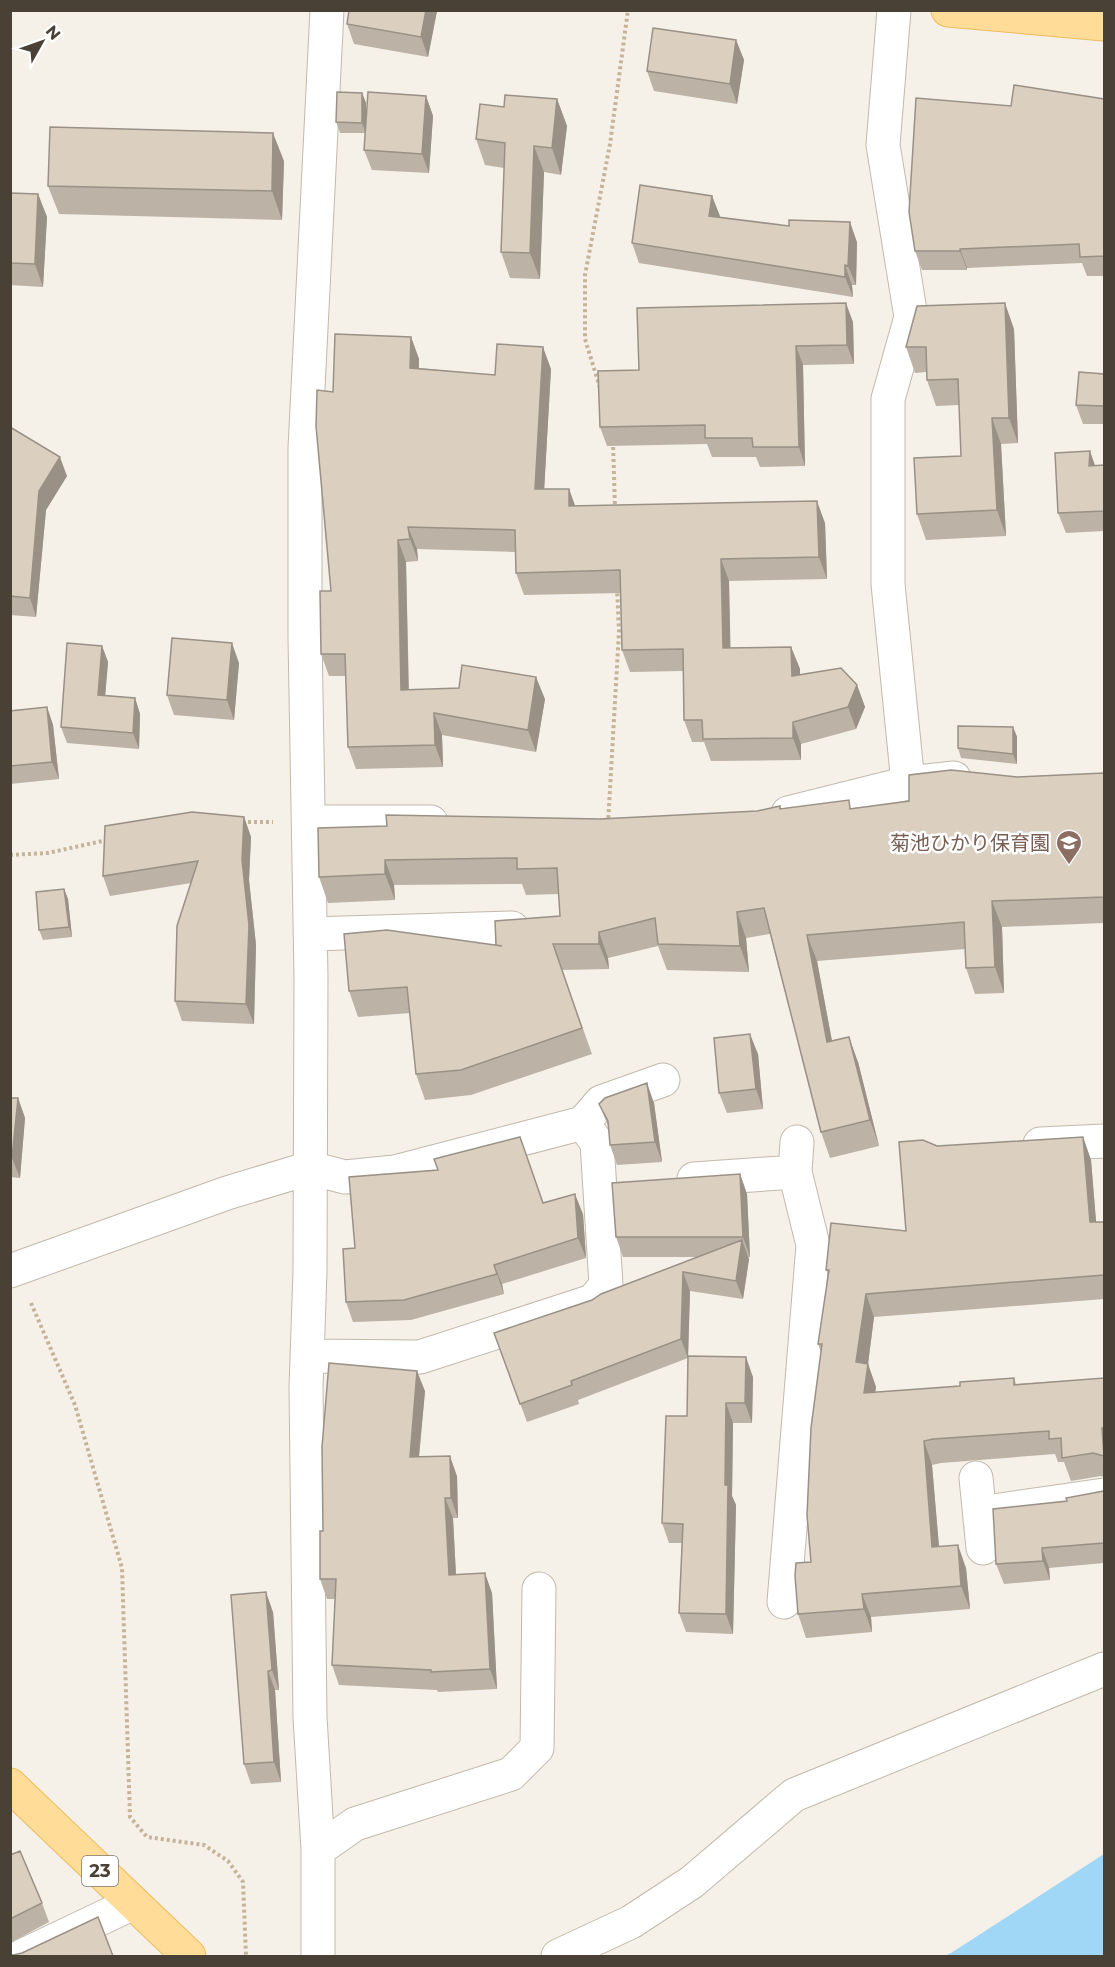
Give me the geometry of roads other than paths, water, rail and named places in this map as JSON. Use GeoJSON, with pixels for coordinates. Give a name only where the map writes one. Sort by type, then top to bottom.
{"type":"FeatureCollection","features":[{"type":"Feature","properties":{"kind":"main road"},"geometry":{"type":"LineString","coordinates":[[948,10],[1104,24]]}},
{"type":"Feature","properties":{"kind":"main road","name":"23"},"geometry":{"type":"LineString","coordinates":[[10,1785],[189,1956]]}},
{"type":"Feature","properties":{"kind":"street"},"geometry":{"type":"LineString","coordinates":[[318,1956],[318,1850],[310,1717],[307,1356],[310,1168],[310,822],[305,637],[305,447],[327,10]]}},
{"type":"Feature","properties":{"kind":"street"},"geometry":{"type":"LineString","coordinates":[[894,10],[883,145],[911,317],[888,399],[888,584],[908,783]]}},
{"type":"Feature","properties":{"kind":"street"},"geometry":{"type":"LineString","coordinates":[[754,819],[908,783],[960,777],[982,779]]}},
{"type":"Feature","properties":{"kind":"street"},"geometry":{"type":"LineString","coordinates":[[310,822],[466,823]]}},
{"type":"Feature","properties":{"kind":"street"},"geometry":{"type":"LineString","coordinates":[[310,934],[512,928]]}},
{"type":"Feature","properties":{"kind":"street"},"geometry":{"type":"LineString","coordinates":[[14,1270],[217,1196],[310,1168],[345,1177],[395,1172],[583,1123],[601,1102],[663,1080]]}},
{"type":"Feature","properties":{"kind":"street"},"geometry":{"type":"LineString","coordinates":[[307,1356],[420,1358],[593,1300],[606,1285],[597,1143],[583,1123]]}},
{"type":"Feature","properties":{"kind":"street"},"geometry":{"type":"LineString","coordinates":[[1013,1146],[1104,1141]]}},
{"type":"Feature","properties":{"kind":"street"},"geometry":{"type":"LineString","coordinates":[[669,1181],[796,1157],[813,1245],[784,1602]]}},
{"type":"Feature","properties":{"kind":"street"},"geometry":{"type":"LineString","coordinates":[[600,1185],[634,1183]]}},
{"type":"Feature","properties":{"kind":"street"},"geometry":{"type":"LineString","coordinates":[[976,1478],[983,1548]]}},
{"type":"Feature","properties":{"kind":"street"},"geometry":{"type":"LineString","coordinates":[[980,1513],[1104,1496]]}},
{"type":"Feature","properties":{"kind":"street"},"geometry":{"type":"LineString","coordinates":[[318,1850],[355,1824],[511,1774],[537,1748],[539,1589]]}},
{"type":"Feature","properties":{"kind":"street"},"geometry":{"type":"LineString","coordinates":[[558,1956],[631,1922],[692,1882],[794,1795],[1104,1669]]}},
{"type":"Feature","properties":{"kind":"street"},"geometry":{"type":"LineString","coordinates":[[22,1956],[133,1903]]}},
{"type":"Feature","properties":{"kind":"water"},"geometry":{"type":"Polygon","coordinates":[[[1104,1854],[1104,1956],[944,1956],[951,1953],[1104,1854]]]}},
{"type":"Feature","properties":{"kind":"place","name":"菊池ひかり保育園"},"geometry":{"type":"Point","coordinates":[1069,866]}}]}
